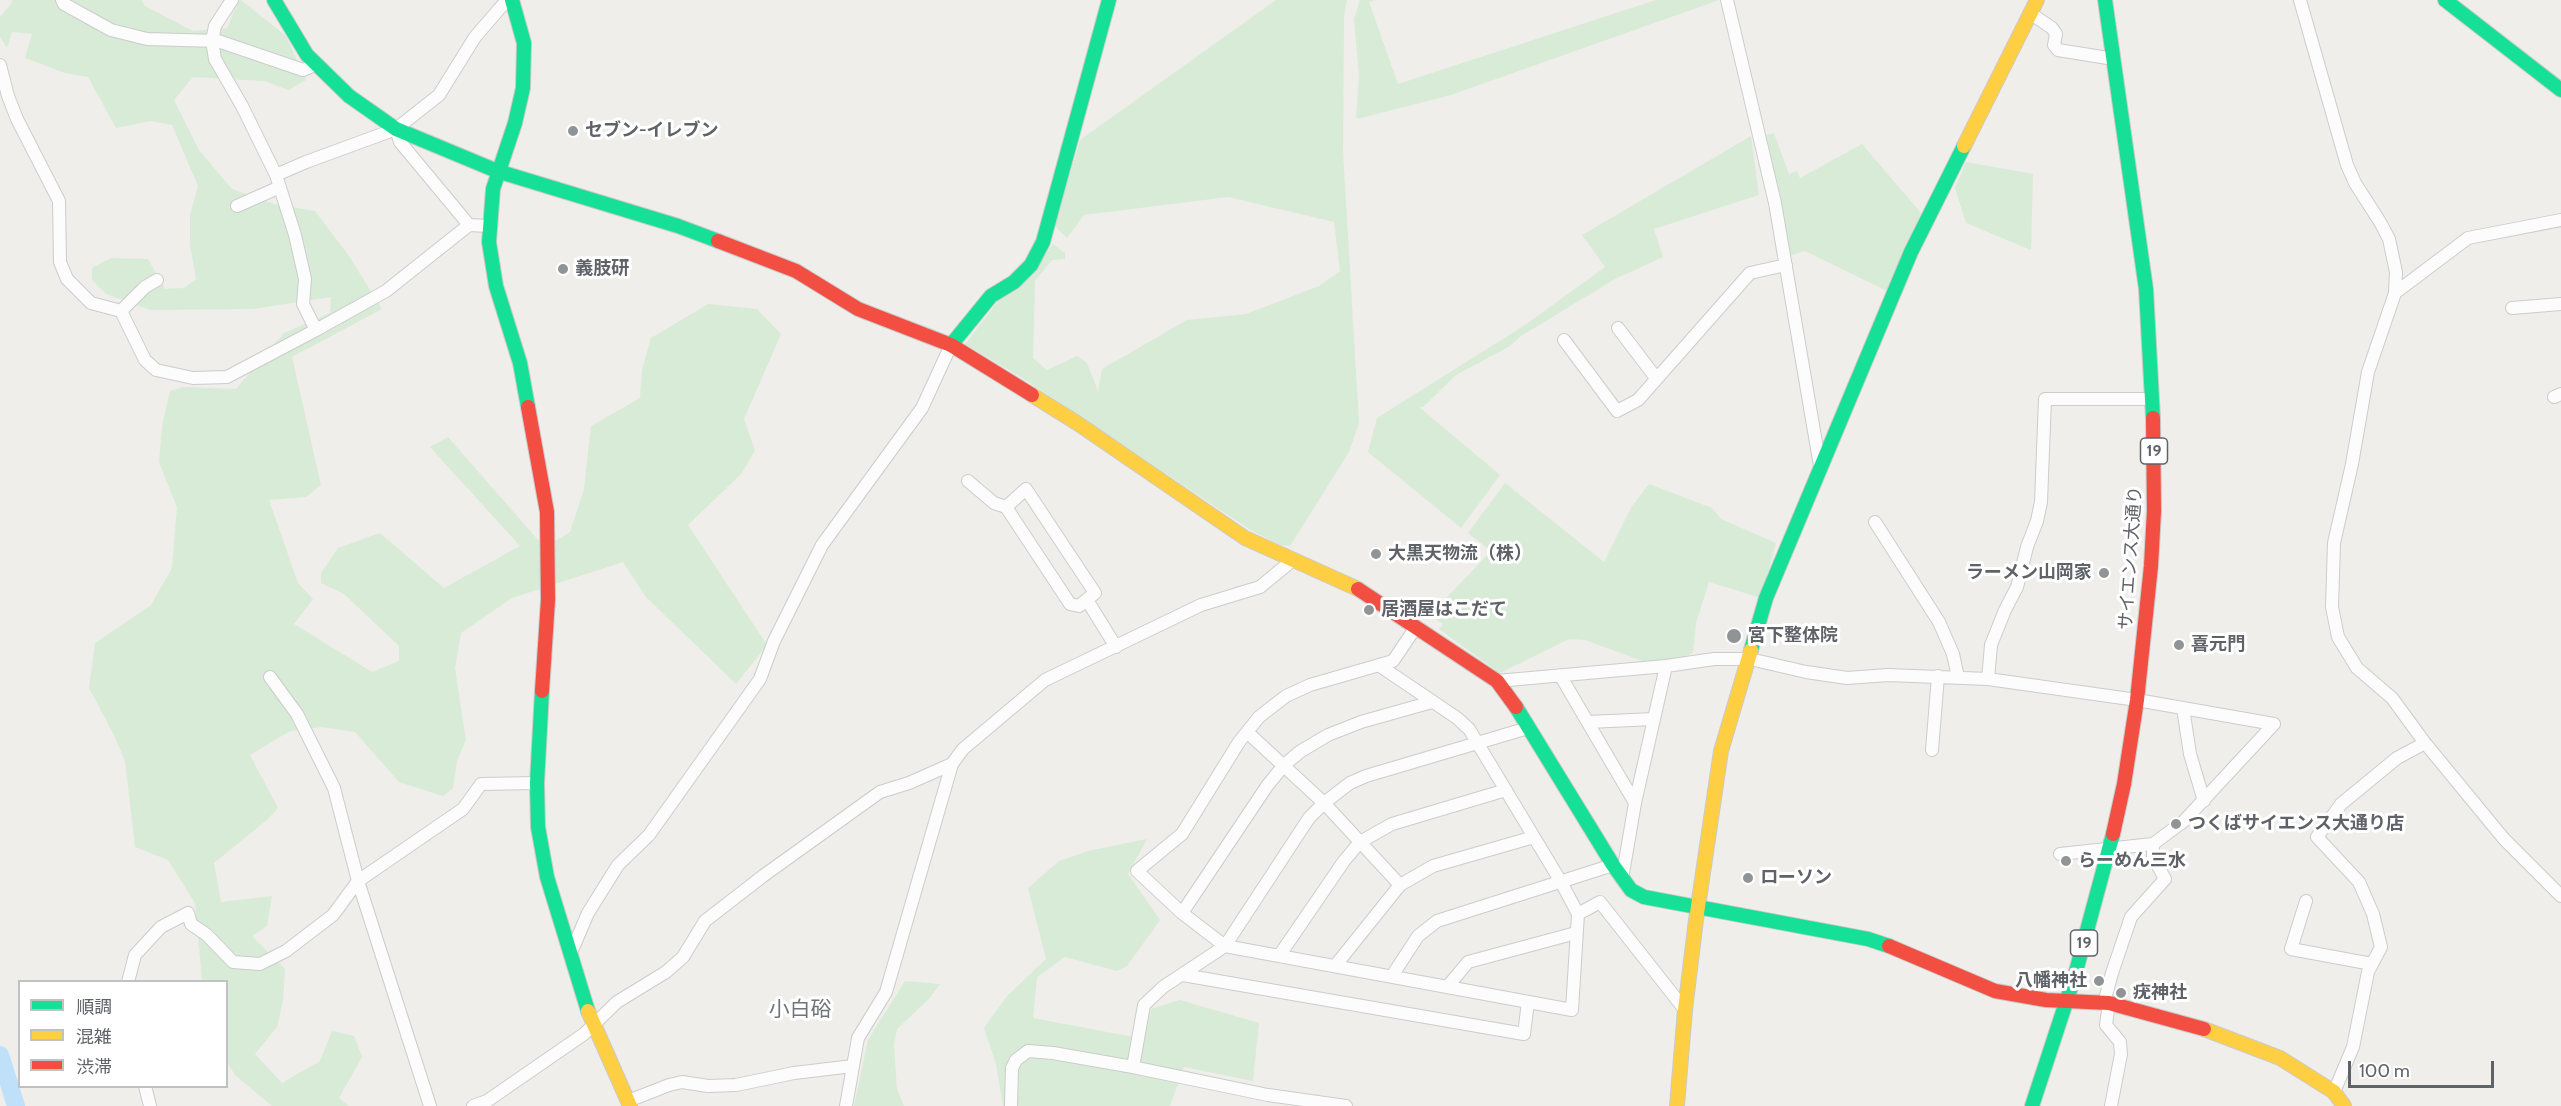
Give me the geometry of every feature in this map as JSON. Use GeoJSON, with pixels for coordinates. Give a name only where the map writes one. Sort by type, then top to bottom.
{"type":"FeatureCollection","features":[{"type":"Feature","properties":{"kind":"street"},"geometry":{"type":"LineString","coordinates":[[62,0],[64,4],[111,30],[147,39],[212,41],[303,70],[317,64]]}},
{"type":"Feature","properties":{"kind":"street"},"geometry":{"type":"LineString","coordinates":[[232,0],[216,26],[212,41],[215,59],[242,106],[278,181],[304,279],[303,304],[316,330]]}},
{"type":"Feature","properties":{"kind":"street"},"geometry":{"type":"LineString","coordinates":[[274,0],[307,55],[349,96],[396,129],[497,171],[678,226],[796,271],[858,309],[951,345],[1077,423],[1245,538],[1356,588],[1416,627],[1497,681],[1513,702],[1622,879],[1631,890],[1644,897],[1868,939],[1898,949],[1995,991],[2067,1001],[2107,1003],[2210,1031],[2280,1058],[2334,1092],[2344,1106]]}},
{"type":"Feature","properties":{"kind":"street"},"geometry":{"type":"LineString","coordinates":[[237,206],[278,181],[344,147],[396,129],[439,94],[475,37],[507,0]]}},
{"type":"Feature","properties":{"kind":"street"},"geometry":{"type":"LineString","coordinates":[[512,0],[524,43],[525,72],[515,123],[497,171],[491,198],[489,226],[492,270],[519,363],[547,512],[548,600],[537,783],[538,827],[544,863],[570,955],[594,1026],[629,1104],[669,1085],[682,1082],[708,1086],[736,1085],[794,1073],[853,1066]]}},
{"type":"Feature","properties":{"kind":"street"},"geometry":{"type":"LineString","coordinates":[[570,955],[588,913],[618,865],[649,835],[760,679],[774,641],[822,545],[922,408],[951,345],[991,296],[1014,282],[1031,265],[1043,242],[1109,0]]}},
{"type":"Feature","properties":{"kind":"street"},"geometry":{"type":"LineString","coordinates":[[1727,0],[1759,129],[1786,265],[1820,468]]}},
{"type":"Feature","properties":{"kind":"street"},"geometry":{"type":"LineString","coordinates":[[1677,1106],[1685,1011],[1698,907],[1722,751],[1766,598],[1911,252],[2037,0]]}},
{"type":"Feature","properties":{"kind":"street","name":"サイエンス大通り"},"geometry":{"type":"LineString","coordinates":[[2032,1106],[2067,1001],[2110,849],[2124,784],[2137,700],[2151,566],[2154,511],[2153,399],[2146,289],[2105,0]]}},
{"type":"Feature","properties":{"kind":"street"},"geometry":{"type":"LineString","coordinates":[[2300,0],[2347,165],[2355,183],[2380,222],[2393,252],[2396,272],[2395,293],[2368,372],[2352,464],[2334,543],[2332,607],[2338,637],[2357,668],[2392,698],[2425,743],[2504,839],[2561,896]]}},
{"type":"Feature","properties":{"kind":"street"},"geometry":{"type":"LineString","coordinates":[[2445,0],[2561,90]]}},
{"type":"Feature","properties":{"kind":"street"},"geometry":{"type":"LineString","coordinates":[[2030,13],[2052,28],[2056,34],[2054,45],[2058,50],[2114,59]]}},
{"type":"Feature","properties":{"kind":"street"},"geometry":{"type":"LineString","coordinates":[[0,65],[14,111],[59,201],[60,262],[67,279],[91,303],[121,311],[145,360],[156,370],[193,378],[227,378],[386,291],[469,225],[489,226]]}},
{"type":"Feature","properties":{"kind":"street"},"geometry":{"type":"LineString","coordinates":[[396,129],[400,142],[469,225]]}},
{"type":"Feature","properties":{"kind":"street"},"geometry":{"type":"LineString","coordinates":[[2395,293],[2468,238],[2561,220]]}},
{"type":"Feature","properties":{"kind":"street"},"geometry":{"type":"LineString","coordinates":[[1564,340],[1617,411],[1638,400],[1750,273],[1786,265]]}},
{"type":"Feature","properties":{"kind":"street"},"geometry":{"type":"LineString","coordinates":[[121,311],[145,287],[157,280]]}},
{"type":"Feature","properties":{"kind":"street"},"geometry":{"type":"LineString","coordinates":[[2512,308],[2561,304]]}},
{"type":"Feature","properties":{"kind":"street"},"geometry":{"type":"LineString","coordinates":[[1618,328],[1656,378]]}},
{"type":"Feature","properties":{"kind":"street"},"geometry":{"type":"LineString","coordinates":[[1988,679],[1991,645],[2017,587],[2026,547],[2037,521],[2041,502],[2045,399],[2153,399]]}},
{"type":"Feature","properties":{"kind":"street"},"geometry":{"type":"LineString","coordinates":[[968,481],[993,503],[1006,507],[1070,604],[1079,606],[1095,593],[1026,489],[1006,507]]}},
{"type":"Feature","properties":{"kind":"street"},"geometry":{"type":"LineString","coordinates":[[1875,522],[1940,622],[1953,654],[1959,677]]}},
{"type":"Feature","properties":{"kind":"street"},"geometry":{"type":"LineString","coordinates":[[846,1106],[858,1038],[886,992],[952,764],[963,749],[1045,680],[1201,606],[1260,587],[1294,559]]}},
{"type":"Feature","properties":{"kind":"street"},"geometry":{"type":"LineString","coordinates":[[1087,600],[1116,647]]}},
{"type":"Feature","properties":{"kind":"street"},"geometry":{"type":"LineString","coordinates":[[1380,666],[1457,718],[1478,743],[1562,882],[1578,914],[1572,1010],[1225,946],[1182,914],[1137,871],[1182,834],[1259,717],[1286,696],[1310,685],[1393,661],[1416,627]]}},
{"type":"Feature","properties":{"kind":"street"},"geometry":{"type":"LineString","coordinates":[[1497,681],[1666,666],[1714,659],[1750,659],[1806,672],[1847,678],[1938,676],[1988,679],[2137,700],[2274,724],[2184,821],[2153,844],[2060,854]]}},
{"type":"Feature","properties":{"kind":"street"},"geometry":{"type":"LineString","coordinates":[[1622,879],[1635,802],[1666,666]]}},
{"type":"Feature","properties":{"kind":"street"},"geometry":{"type":"LineString","coordinates":[[1560,675],[1635,802]]}},
{"type":"Feature","properties":{"kind":"street"},"geometry":{"type":"LineString","coordinates":[[1932,750],[1938,676]]}},
{"type":"Feature","properties":{"kind":"street"},"geometry":{"type":"LineString","coordinates":[[270,677],[297,714],[334,788],[358,880],[430,1106]]}},
{"type":"Feature","properties":{"kind":"street"},"geometry":{"type":"LineString","coordinates":[[1182,914],[1267,786],[1284,765],[1301,751],[1328,735],[1361,722],[1432,702]]}},
{"type":"Feature","properties":{"kind":"street"},"geometry":{"type":"LineString","coordinates":[[2183,708],[2190,754],[2204,801]]}},
{"type":"Feature","properties":{"kind":"street"},"geometry":{"type":"LineString","coordinates":[[1588,722],[1654,719]]}},
{"type":"Feature","properties":{"kind":"street"},"geometry":{"type":"LineString","coordinates":[[1133,1067],[1144,1005],[1151,997],[1225,946],[1309,818],[1324,803],[1350,783],[1366,776],[1528,728]]}},
{"type":"Feature","properties":{"kind":"street"},"geometry":{"type":"LineString","coordinates":[[1247,732],[1324,803],[1400,885]]}},
{"type":"Feature","properties":{"kind":"street"},"geometry":{"type":"LineString","coordinates":[[2334,1092],[2353,1047],[2368,972],[2381,947],[2373,914],[2359,882],[2318,837],[2342,804],[2397,759],[2425,743]]}},
{"type":"Feature","properties":{"kind":"street"},"geometry":{"type":"LineString","coordinates":[[473,1106],[487,1101],[594,1026],[617,1002],[666,972],[683,957],[705,921],[763,876],[880,792],[909,783],[952,764]]}},
{"type":"Feature","properties":{"kind":"street"},"geometry":{"type":"LineString","coordinates":[[128,980],[135,955],[161,927],[188,913],[191,924],[207,935],[233,962],[260,964],[286,951],[333,915],[358,880],[463,809],[481,784],[537,783]]}},
{"type":"Feature","properties":{"kind":"street"},"geometry":{"type":"LineString","coordinates":[[1279,956],[1344,861],[1360,843],[1392,824],[1506,790]]}},
{"type":"Feature","properties":{"kind":"street"},"geometry":{"type":"LineString","coordinates":[[1335,966],[1400,885],[1433,866],[1534,837]]}},
{"type":"Feature","properties":{"kind":"street"},"geometry":{"type":"LineString","coordinates":[[2111,1106],[2121,1054],[2120,1042],[2106,1026],[2107,1003],[2112,973],[2131,917],[2165,879],[2153,856],[2153,844]]}},
{"type":"Feature","properties":{"kind":"street"},"geometry":{"type":"LineString","coordinates":[[1392,976],[1418,936],[1437,921],[1613,865]]}},
{"type":"Feature","properties":{"kind":"street"},"geometry":{"type":"LineString","coordinates":[[2306,901],[2291,949],[2372,964]]}},
{"type":"Feature","properties":{"kind":"street"},"geometry":{"type":"LineString","coordinates":[[1578,914],[1600,902],[1685,1011]]}},
{"type":"Feature","properties":{"kind":"street"},"geometry":{"type":"LineString","coordinates":[[1449,986],[1468,962],[1576,933]]}},
{"type":"Feature","properties":{"kind":"street"},"geometry":{"type":"LineString","coordinates":[[1183,975],[1524,1034],[1528,1002]]}},
{"type":"Feature","properties":{"kind":"street"},"geometry":{"type":"LineString","coordinates":[[1011,1106],[1012,1068],[1016,1060],[1028,1051],[1133,1067],[1268,1095],[1346,1106]]}},
{"type":"Feature","properties":{"kind":"street"},"geometry":{"type":"LineString","coordinates":[[146,1088],[150,1106]]}},
{"type":"Feature","properties":{"kind":"green space"},"geometry":{"type":"Polygon","coordinates":[[[12,0],[141,0],[145,6],[193,31],[227,28],[241,0],[286,36],[306,80],[289,90],[264,81],[193,77],[174,100],[199,150],[232,189],[274,204],[315,211],[349,256],[382,309],[292,357],[321,485],[306,497],[269,500],[298,583],[313,599],[294,624],[372,672],[399,661],[399,646],[344,594],[321,583],[321,573],[338,548],[380,533],[444,588],[520,546],[430,447],[448,437],[538,540],[557,540],[570,532],[584,489],[591,426],[640,398],[642,370],[651,338],[708,304],[757,309],[781,334],[744,419],[755,450],[742,473],[688,525],[767,645],[736,684],[646,597],[623,562],[512,598],[461,633],[455,668],[466,740],[457,761],[453,788],[443,796],[399,782],[355,732],[322,727],[290,731],[250,755],[278,808],[267,820],[214,863],[221,902],[272,896],[267,926],[252,936],[285,969],[283,1000],[277,1027],[255,1054],[282,1083],[320,1061],[332,1031],[354,1036],[362,1057],[339,1098],[349,1106],[272,1106],[235,1075],[228,1064],[228,980],[202,980],[195,903],[168,860],[135,847],[125,761],[89,688],[95,643],[151,605],[172,568],[177,507],[159,462],[162,426],[170,391],[184,387],[236,389],[284,333],[330,313],[331,297],[253,309],[150,310],[106,294],[92,280],[92,268],[111,258],[148,259],[165,289],[184,288],[196,279],[190,245],[190,215],[198,186],[172,125],[151,121],[116,128],[88,77],[65,73],[25,58],[32,34],[12,32],[7,48],[0,37],[0,17],[12,0]]]}},
{"type":"Feature","properties":{"kind":"green space"},"geometry":{"type":"Polygon","coordinates":[[[1276,0],[1347,0],[1344,17],[1343,152],[1359,423],[1349,452],[1290,546],[1280,545],[1249,529],[1019,376],[965,344],[999,300],[1031,277],[1053,244],[1065,253],[1065,259],[1052,260],[1035,281],[1033,358],[1047,370],[1077,356],[1087,363],[1098,391],[1102,369],[1187,320],[1246,314],[1319,286],[1340,271],[1334,222],[1228,197],[1084,215],[1067,238],[1055,226],[1080,140],[1276,0]]]}},
{"type":"Feature","properties":{"kind":"green space"},"geometry":{"type":"Polygon","coordinates":[[[1360,0],[1375,0],[1369,2],[1398,84],[1656,0],[1719,0],[1451,95],[1356,118],[1359,76],[1354,19],[1360,0]]]}},
{"type":"Feature","properties":{"kind":"green space"},"geometry":{"type":"Polygon","coordinates":[[[1774,133],[1789,174],[1797,171],[1800,178],[1862,144],[1921,213],[1889,292],[1805,251],[1791,255],[1766,135],[1774,133]]]}},
{"type":"Feature","properties":{"kind":"green space"},"geometry":{"type":"Polygon","coordinates":[[[1751,136],[1759,195],[1654,229],[1663,257],[1615,279],[1521,336],[1510,346],[1456,375],[1423,407],[1419,407],[1500,475],[1461,528],[1368,452],[1377,418],[1525,325],[1605,267],[1582,235],[1751,136]]]}},
{"type":"Feature","properties":{"kind":"green space"},"geometry":{"type":"Polygon","coordinates":[[[1966,162],[2033,174],[2031,250],[1966,223],[1955,188],[1966,162]]]}},
{"type":"Feature","properties":{"kind":"green space"},"geometry":{"type":"Polygon","coordinates":[[[1505,483],[1604,562],[1632,506],[1649,484],[1712,508],[1721,519],[1776,543],[1761,598],[1709,582],[1696,623],[1693,652],[1684,658],[1645,662],[1585,640],[1569,639],[1500,673],[1439,629],[1443,624],[1430,615],[1491,551],[1468,533],[1505,483]]]}},
{"type":"Feature","properties":{"kind":"green space"},"geometry":{"type":"Polygon","coordinates":[[[1147,839],[1128,874],[1160,920],[1127,966],[1117,971],[1065,957],[1037,977],[1033,1018],[1144,1039],[1151,1009],[1180,1000],[1259,1023],[1253,1081],[1184,1067],[1170,1106],[1003,1106],[996,1064],[984,1028],[1007,996],[1046,959],[1028,888],[1059,861],[1088,851],[1147,839]]]}},
{"type":"Feature","properties":{"kind":"green space"},"geometry":{"type":"Polygon","coordinates":[[[905,981],[940,984],[929,999],[897,1029],[894,1045],[897,1089],[904,1106],[854,1106],[868,1040],[905,981]]]}},
{"type":"Feature","properties":{"kind":"waterway"},"geometry":{"type":"LineString","coordinates":[[0,1055],[16,1106]]}},
{"type":"Feature","properties":{"kind":"traffic: fast"},"geometry":{"type":"LineString","coordinates":[[274,0],[307,55],[349,96],[396,129],[497,171],[678,226],[718,241]]}},
{"type":"Feature","properties":{"kind":"traffic: fast"},"geometry":{"type":"LineString","coordinates":[[512,0],[524,43],[523,88],[515,123],[493,189],[489,242],[496,286],[520,363],[528,407]]}},
{"type":"Feature","properties":{"kind":"traffic: fast"},"geometry":{"type":"LineString","coordinates":[[951,345],[991,296],[1014,282],[1031,265],[1043,242],[1109,0]]}},
{"type":"Feature","properties":{"kind":"traffic: fast"},"geometry":{"type":"LineString","coordinates":[[2105,0],[2146,289],[2153,418]]}},
{"type":"Feature","properties":{"kind":"traffic: fast"},"geometry":{"type":"LineString","coordinates":[[2445,0],[2561,90]]}},
{"type":"Feature","properties":{"kind":"traffic: fast"},"geometry":{"type":"LineString","coordinates":[[1751,650],[1766,598],[1911,252],[1964,146]]}},
{"type":"Feature","properties":{"kind":"traffic: fast"},"geometry":{"type":"LineString","coordinates":[[542,691],[537,783],[538,827],[547,877],[588,1011]]}},
{"type":"Feature","properties":{"kind":"traffic: fast"},"geometry":{"type":"LineString","coordinates":[[1516,707],[1613,865],[1631,890],[1644,897],[1868,939],[1889,946]]}},
{"type":"Feature","properties":{"kind":"traffic: fast"},"geometry":{"type":"LineString","coordinates":[[2032,1106],[2075,975],[2113,834]]}},
{"type":"Feature","properties":{"kind":"traffic: slow"},"geometry":{"type":"LineString","coordinates":[[1964,146],[2037,0]]}},
{"type":"Feature","properties":{"kind":"traffic: slow"},"geometry":{"type":"LineString","coordinates":[[1032,395],[1077,423],[1245,538],[1358,589]]}},
{"type":"Feature","properties":{"kind":"traffic: slow"},"geometry":{"type":"LineString","coordinates":[[1677,1106],[1696,920],[1721,751],[1751,650]]}},
{"type":"Feature","properties":{"kind":"traffic: slow"},"geometry":{"type":"LineString","coordinates":[[588,1011],[630,1106]]}},
{"type":"Feature","properties":{"kind":"traffic: slow"},"geometry":{"type":"LineString","coordinates":[[2204,1029],[2280,1058],[2334,1092],[2344,1106]]}},
{"type":"Feature","properties":{"kind":"traffic: jam"},"geometry":{"type":"LineString","coordinates":[[718,241],[796,271],[858,309],[951,345],[1032,395]]}},
{"type":"Feature","properties":{"kind":"traffic: jam"},"geometry":{"type":"LineString","coordinates":[[528,407],[547,512],[548,600],[542,691]]}},
{"type":"Feature","properties":{"kind":"traffic: jam"},"geometry":{"type":"LineString","coordinates":[[2113,834],[2124,784],[2137,700],[2151,566],[2154,511],[2153,418]]}},
{"type":"Feature","properties":{"kind":"traffic: jam"},"geometry":{"type":"LineString","coordinates":[[1358,589],[1497,681],[1516,707]]}},
{"type":"Feature","properties":{"kind":"traffic: jam"},"geometry":{"type":"LineString","coordinates":[[1889,946],[1995,991],[2046,1000],[2109,1003],[2204,1029]]}},
{"type":"Feature","properties":{"kind":"place","name":"セブン-イレブン"},"geometry":{"type":"Point","coordinates":[573,131]}},
{"type":"Feature","properties":{"kind":"place","name":"義肢研"},"geometry":{"type":"Point","coordinates":[563,269]}},
{"type":"Feature","properties":{"kind":"place","name":"大黒天物流（株）"},"geometry":{"type":"Point","coordinates":[1376,554]}},
{"type":"Feature","properties":{"kind":"place","name":"ラーメン山岡家"},"geometry":{"type":"Point","coordinates":[2104,573]}},
{"type":"Feature","properties":{"kind":"place","name":"居酒屋はこだて"},"geometry":{"type":"Point","coordinates":[1369,610]}},
{"type":"Feature","properties":{"kind":"place","name":"宮下整体院"},"geometry":{"type":"Point","coordinates":[1734,636]}},
{"type":"Feature","properties":{"kind":"place","name":"喜元門"},"geometry":{"type":"Point","coordinates":[2179,645]}},
{"type":"Feature","properties":{"kind":"place","name":"つくばサイエンス大通り店"},"geometry":{"type":"Point","coordinates":[2176,824]}},
{"type":"Feature","properties":{"kind":"place","name":"らーめん三水"},"geometry":{"type":"Point","coordinates":[2066,861]}},
{"type":"Feature","properties":{"kind":"place","name":"ローソン"},"geometry":{"type":"Point","coordinates":[1748,878]}},
{"type":"Feature","properties":{"kind":"place","name":"八幡神社"},"geometry":{"type":"Point","coordinates":[2099,981]}},
{"type":"Feature","properties":{"kind":"place","name":"疣神社"},"geometry":{"type":"Point","coordinates":[2121,993]}},
{"type":"Feature","properties":{"kind":"district","name":"小白硲"},"geometry":{"type":"Point","coordinates":[800,1010]}}]}
